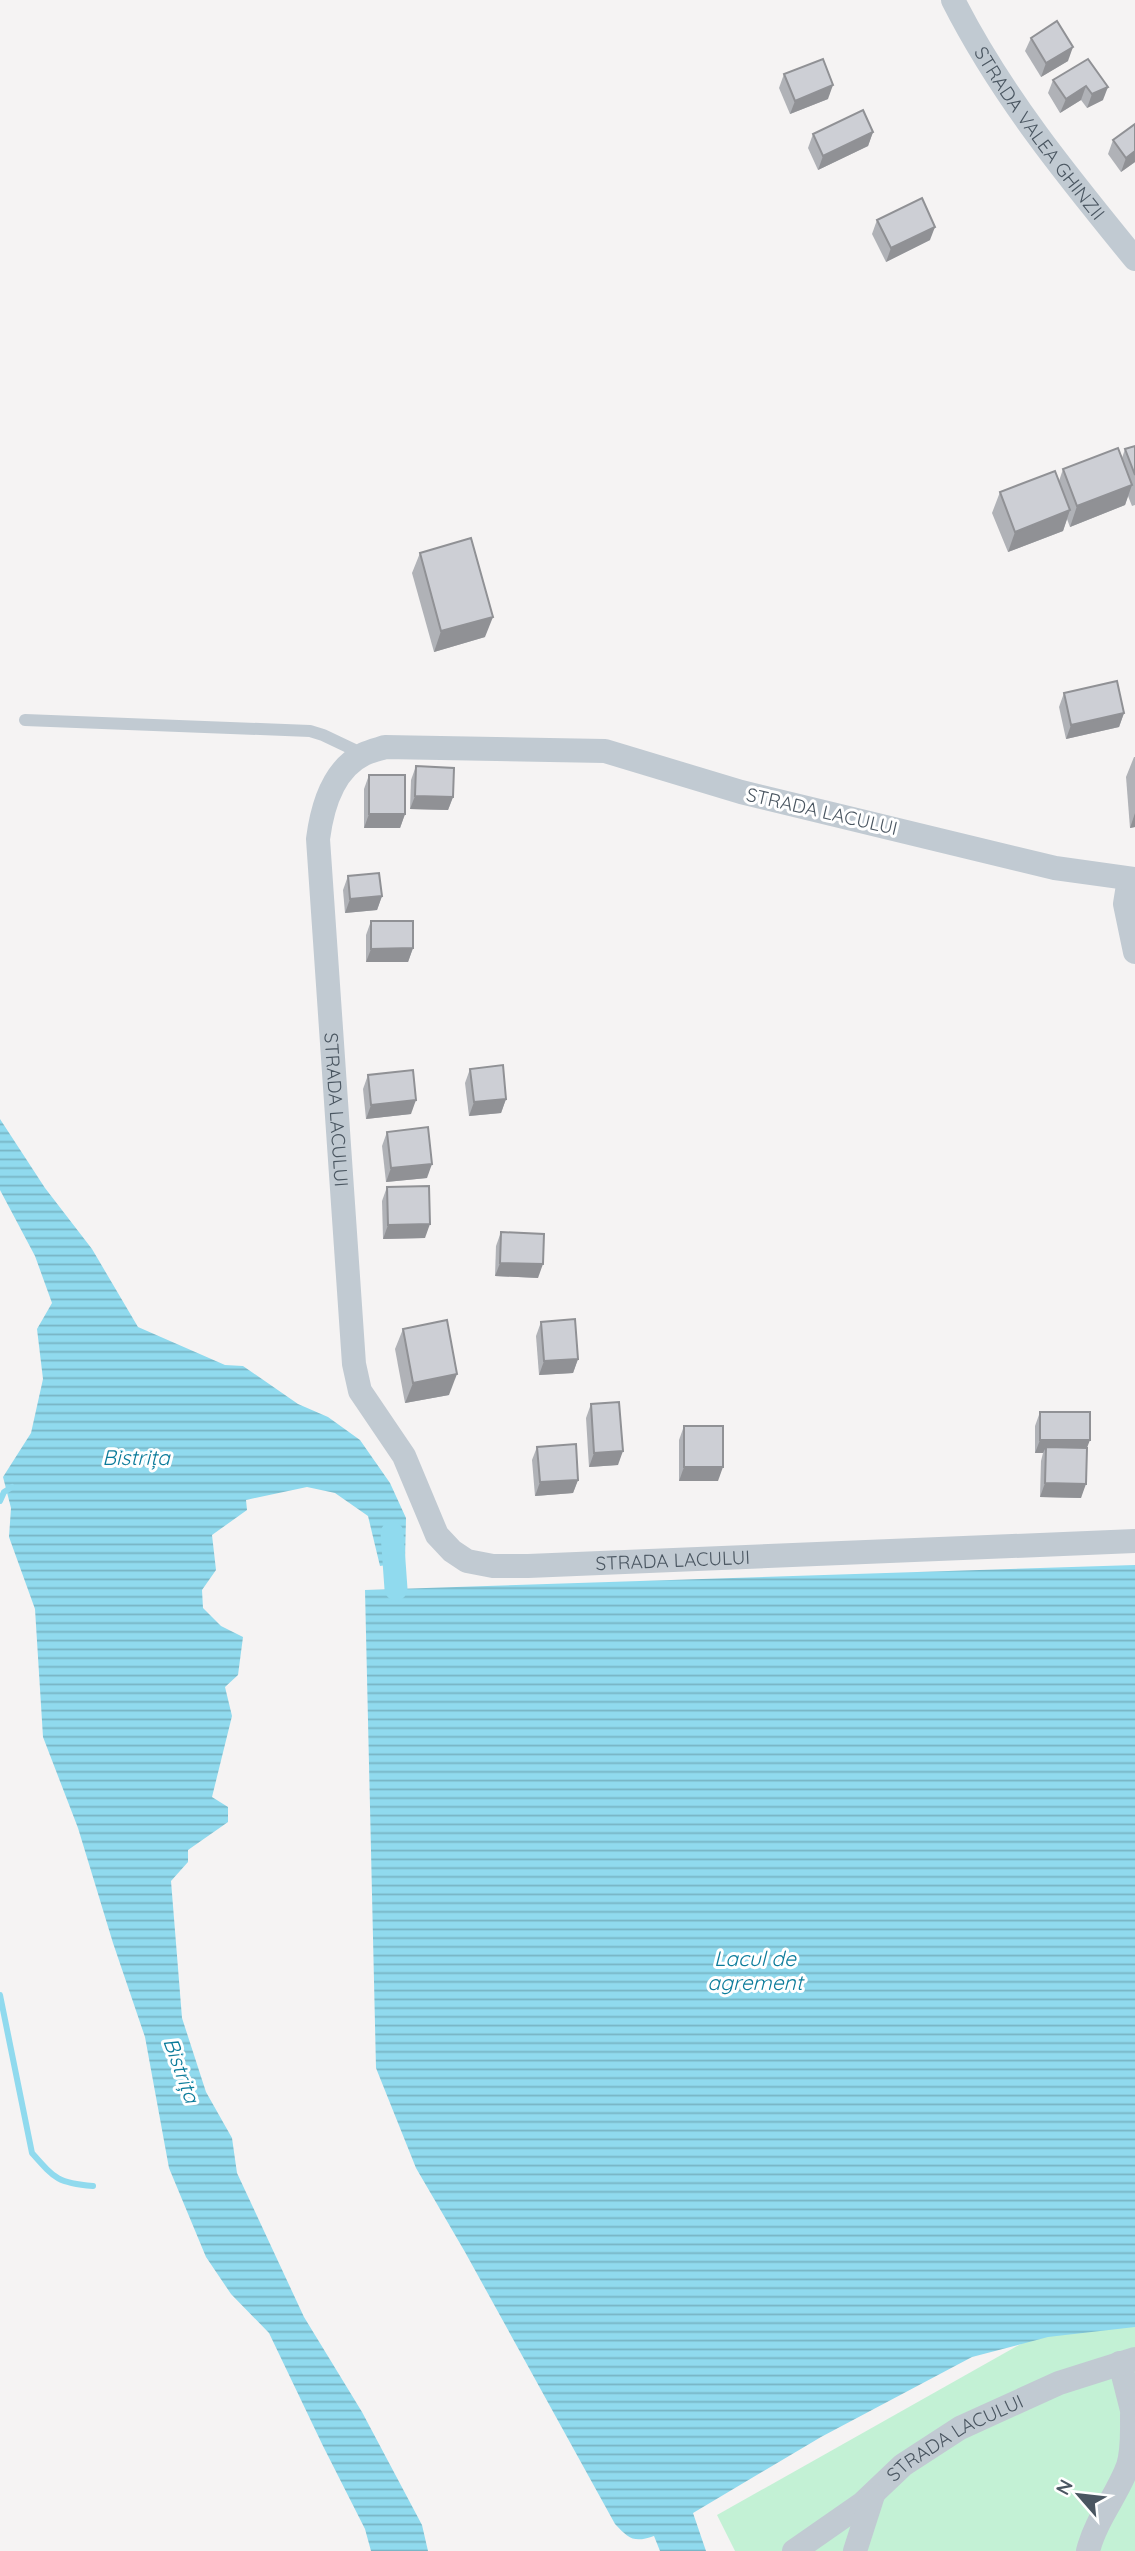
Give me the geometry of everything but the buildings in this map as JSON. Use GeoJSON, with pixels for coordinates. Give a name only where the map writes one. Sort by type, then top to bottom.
{"type":"FeatureCollection","features":[{"type":"Feature","properties":{"kind":"street","name":"STRADA VALEA GHINZII"},"geometry":{"type":"LineString","coordinates":[[953,0],[971,36],[1044,147],[1135,259]]}},
{"type":"Feature","properties":{"kind":"street","name":"STRADA LACULUI"},"geometry":{"type":"LineString","coordinates":[[1135,952],[1125,904],[1132,879],[1055,868],[741,792],[605,751],[386,747],[363,754],[340,773],[321,819],[318,839],[354,1364],[360,1391],[404,1456],[437,1535],[452,1551],[467,1562],[493,1566],[528,1566],[1135,1541]]}},
{"type":"Feature","properties":{"kind":"street","name":"STRADA LACULUI"},"geometry":{"type":"LineString","coordinates":[[794,2551],[873,2493],[903,2465],[960,2428],[1059,2383],[1128,2361]]}},
{"type":"Feature","properties":{"kind":"street"},"geometry":{"type":"LineString","coordinates":[[1088,2551],[1096,2525],[1128,2465],[1132,2448],[1134,2419],[1128,2361]]}},
{"type":"Feature","properties":{"kind":"street"},"geometry":{"type":"LineString","coordinates":[[855,2551],[873,2493]]}},
{"type":"Feature","properties":{"kind":"lane"},"geometry":{"type":"LineString","coordinates":[[25,720],[310,731],[363,754]]}},
{"type":"Feature","properties":{"kind":"green space"},"geometry":{"type":"Polygon","coordinates":[[[1135,2319],[1135,2551],[735,2551],[717,2515],[1042,2332],[1135,2319]]]}},
{"type":"Feature","properties":{"kind":"water","name":"Bistrița"},"geometry":{"type":"Polygon","coordinates":[[[0,1119],[45,1188],[92,1249],[138,1327],[225,1365],[243,1366],[298,1404],[328,1417],[360,1440],[390,1483],[406,1518],[405,1562],[380,1566],[368,1516],[335,1493],[307,1487],[246,1500],[247,1510],[212,1535],[216,1570],[202,1590],[203,1608],[221,1626],[243,1637],[238,1675],[225,1687],[232,1716],[212,1797],[228,1807],[228,1822],[188,1850],[188,1862],[171,1881],[182,2018],[206,2092],[232,2138],[237,2173],[304,2317],[362,2412],[422,2525],[428,2551],[371,2551],[365,2529],[269,2333],[231,2294],[206,2257],[169,2168],[145,2037],[78,1828],[43,1737],[35,1609],[9,1537],[11,1508],[3,1477],[31,1433],[43,1379],[37,1329],[52,1303],[35,1256],[0,1190],[0,1119]]]}},
{"type":"Feature","properties":{"kind":"water","name":"Lacul de agrement"},"geometry":{"type":"Polygon","coordinates":[[[1135,1565],[1135,2327],[1048,2337],[972,2357],[821,2437],[693,2513],[706,2551],[660,2551],[654,2536],[637,2539],[628,2536],[615,2524],[416,2168],[376,2068],[365,1590],[1135,1565]]]}},
{"type":"Feature","properties":{"kind":"waterway"},"geometry":{"type":"LineString","coordinates":[[0,1501],[4,1492],[12,1487]]}},
{"type":"Feature","properties":{"kind":"waterway"},"geometry":{"type":"LineString","coordinates":[[392,1533],[396,1589]]}},
{"type":"Feature","properties":{"kind":"waterway"},"geometry":{"type":"LineString","coordinates":[[0,1995],[32,2153],[58,2178],[93,2186]]}}]}
